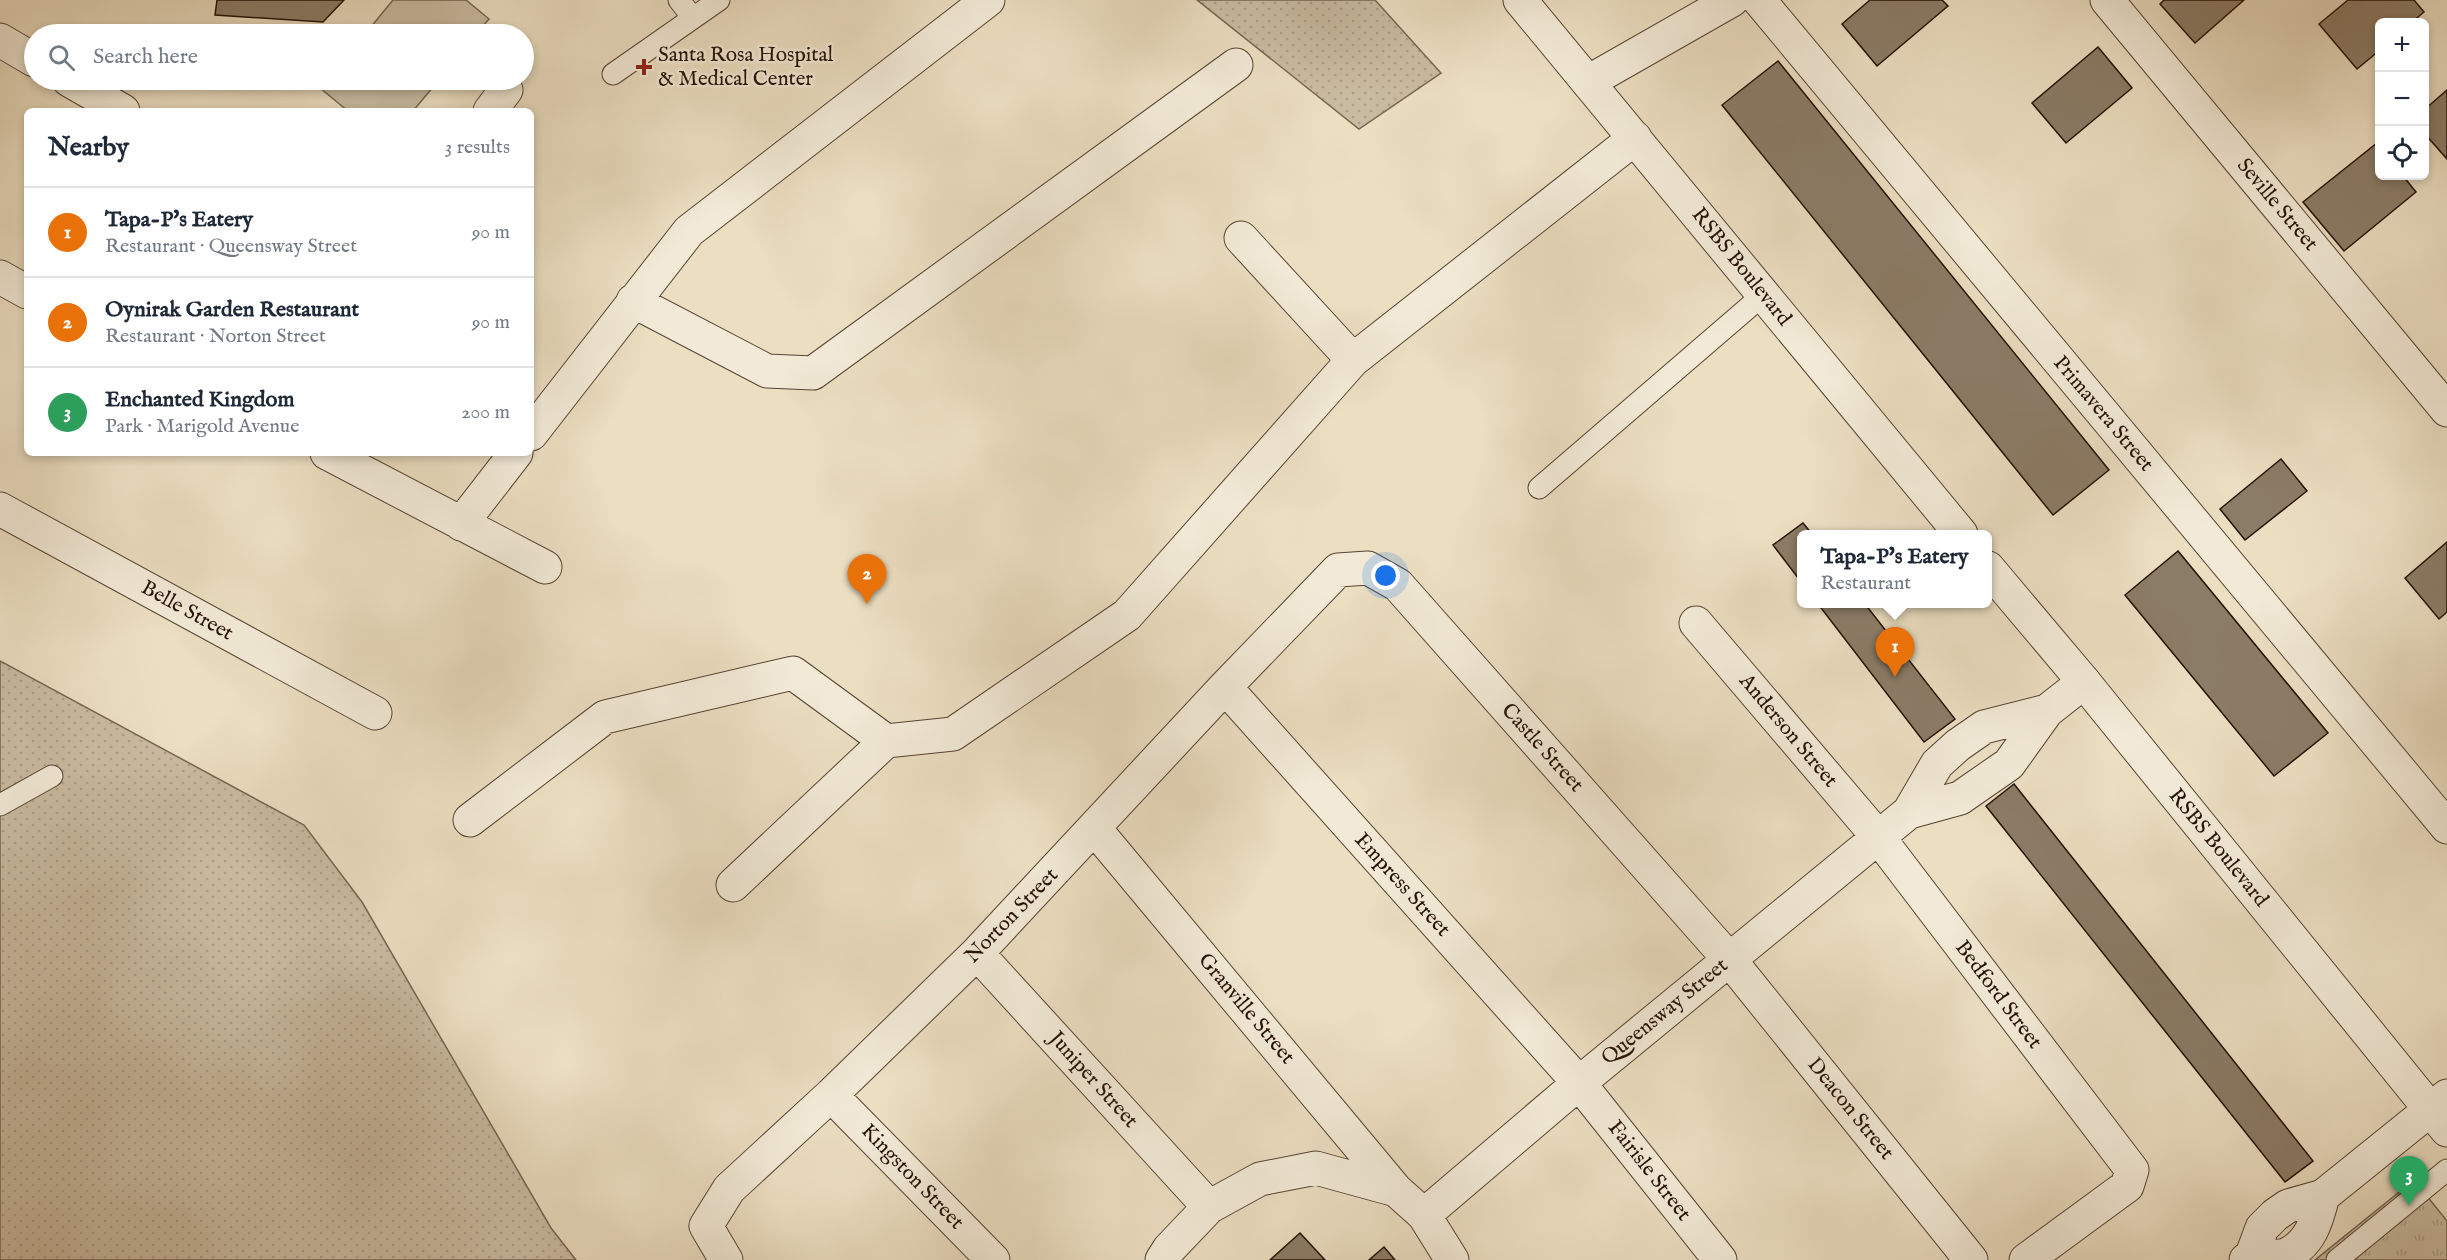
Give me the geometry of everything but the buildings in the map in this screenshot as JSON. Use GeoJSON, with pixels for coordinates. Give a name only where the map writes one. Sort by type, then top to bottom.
{"type":"FeatureCollection","features":[{"type":"Feature","properties":{"kind":"street"},"geometry":{"type":"LineString","coordinates":[[534,430],[689,231],[988,0]]}},
{"type":"Feature","properties":{"kind":"street","name":"RSBS Boulevard"},"geometry":{"type":"LineString","coordinates":[[1520,0],[1957,530]]}},
{"type":"Feature","properties":{"kind":"street"},"geometry":{"type":"LineString","coordinates":[[1588,81],[1732,0]]}},
{"type":"Feature","properties":{"kind":"street","name":"Primavera Street"},"geometry":{"type":"LineString","coordinates":[[1759,0],[2447,827]]}},
{"type":"Feature","properties":{"kind":"street","name":"Seville Street"},"geometry":{"type":"LineString","coordinates":[[2107,0],[2447,410]]}},
{"type":"Feature","properties":{"kind":"street"},"geometry":{"type":"LineString","coordinates":[[0,40],[24,54]]}},
{"type":"Feature","properties":{"kind":"street"},"geometry":{"type":"LineString","coordinates":[[633,301],[767,371],[813,373],[1236,65]]}},
{"type":"Feature","properties":{"kind":"street"},"geometry":{"type":"LineString","coordinates":[[86,90],[118,108]]}},
{"type":"Feature","properties":{"kind":"street"},"geometry":{"type":"LineString","coordinates":[[733,885],[886,741],[953,734],[1127,615],[1353,360],[1635,138]]}},
{"type":"Feature","properties":{"kind":"street"},"geometry":{"type":"LineString","coordinates":[[1241,238],[1353,360]]}},
{"type":"Feature","properties":{"kind":"street"},"geometry":{"type":"LineString","coordinates":[[0,277],[24,290]]}},
{"type":"Feature","properties":{"kind":"street"},"geometry":{"type":"LineString","coordinates":[[333,456],[545,567]]}},
{"type":"Feature","properties":{"kind":"street"},"geometry":{"type":"LineString","coordinates":[[461,525],[514,456]]}},
{"type":"Feature","properties":{"kind":"street","name":"Belle Street"},"geometry":{"type":"LineString","coordinates":[[0,509],[375,713]]}},
{"type":"Feature","properties":{"kind":"street","name":"Castle Street"},"geometry":{"type":"LineString","coordinates":[[1338,570],[1368,568],[1398,585],[1730,959]]}},
{"type":"Feature","properties":{"kind":"street","name":"Norton Street"},"geometry":{"type":"LineString","coordinates":[[726,1260],[706,1226],[729,1189],[831,1095],[977,954],[1225,687],[1338,570]]}},
{"type":"Feature","properties":{"kind":"street","name":"RSBS Boulevard"},"geometry":{"type":"LineString","coordinates":[[1992,573],[2442,1112]]}},
{"type":"Feature","properties":{"kind":"street","name":"Anderson Street"},"geometry":{"type":"LineString","coordinates":[[1696,623],[1879,838]]}},
{"type":"Feature","properties":{"kind":"street"},"geometry":{"type":"LineString","coordinates":[[470,820],[605,717],[793,673],[886,741]]}},
{"type":"Feature","properties":{"kind":"street","name":"Queensway Street"},"geometry":{"type":"LineString","coordinates":[[1909,812],[1960,798],[2009,764],[2047,711],[2084,682]]}},
{"type":"Feature","properties":{"kind":"street","name":"Empress Street"},"geometry":{"type":"LineString","coordinates":[[1225,687],[1579,1083]]}},
{"type":"Feature","properties":{"kind":"street","name":"Queensway Street"},"geometry":{"type":"LineString","coordinates":[[1424,1215],[1579,1083],[1909,812],[1936,764],[1959,745],[1984,727],[2047,711]]}},
{"type":"Feature","properties":{"kind":"street","name":"Granville Street"},"geometry":{"type":"LineString","coordinates":[[1095,829],[1396,1190]]}},
{"type":"Feature","properties":{"kind":"street","name":"Bedford Street"},"geometry":{"type":"LineString","coordinates":[[1879,838],[2132,1170],[2127,1186],[2026,1260]]}},
{"type":"Feature","properties":{"kind":"street","name":"Juniper Street"},"geometry":{"type":"LineString","coordinates":[[977,954],[1209,1207]]}},
{"type":"Feature","properties":{"kind":"street","name":"Deacon Street"},"geometry":{"type":"LineString","coordinates":[[1730,959],[1971,1260]]}},
{"type":"Feature","properties":{"kind":"street","name":"Fairisle Street"},"geometry":{"type":"LineString","coordinates":[[1579,1083],[1720,1260]]}},
{"type":"Feature","properties":{"kind":"street","name":"Kingston Street"},"geometry":{"type":"LineString","coordinates":[[831,1095],[993,1260]]}},
{"type":"Feature","properties":{"kind":"street"},"geometry":{"type":"LineString","coordinates":[[2249,1258],[2262,1228],[2275,1215],[2288,1206],[2323,1196],[2442,1112]]}},
{"type":"Feature","properties":{"kind":"street"},"geometry":{"type":"LineString","coordinates":[[1162,1260],[1169,1248],[1209,1207],[1260,1179],[1316,1168],[1396,1190],[1424,1215],[1452,1260]]}},
{"type":"Feature","properties":{"kind":"lane"},"geometry":{"type":"LineString","coordinates":[[679,0],[693,18]]}},
{"type":"Feature","properties":{"kind":"lane"},"geometry":{"type":"LineString","coordinates":[[613,74],[718,0]]}},
{"type":"Feature","properties":{"kind":"lane"},"geometry":{"type":"LineString","coordinates":[[1539,488],[1763,295]]}},
{"type":"Feature","properties":{"kind":"lane"},"geometry":{"type":"LineString","coordinates":[[0,806],[52,776]]}},
{"type":"Feature","properties":{"kind":"lane"},"geometry":{"type":"LineString","coordinates":[[2337,1260],[2447,1170]]}},
{"type":"Feature","properties":{"kind":"green space"},"geometry":{"type":"Polygon","coordinates":[[[393,0],[466,0],[489,19],[485,24],[373,24],[393,0]]]}},
{"type":"Feature","properties":{"kind":"green space"},"geometry":{"type":"Polygon","coordinates":[[[1197,0],[1375,0],[1441,73],[1359,129],[1197,0]]]}},
{"type":"Feature","properties":{"kind":"green space"},"geometry":{"type":"Polygon","coordinates":[[[322,90],[431,90],[416,108],[344,108],[322,90]]]}},
{"type":"Feature","properties":{"kind":"green space"},"geometry":{"type":"Polygon","coordinates":[[[0,661],[304,825],[362,902],[551,1228],[576,1260],[0,1260],[0,661]]]}},
{"type":"Feature","properties":{"kind":"green space"},"geometry":{"type":"Polygon","coordinates":[[[2414,1180],[2447,1221],[2447,1260],[2315,1260],[2414,1180]]]}},
{"type":"Feature","properties":{"kind":"place","name":"Santa Rosa Hospital & Medical Center"},"geometry":{"type":"Point","coordinates":[644,67]}},
{"type":"Feature","properties":{"kind":"place","name":"Oynirak Garden Restaurant"},"geometry":{"type":"Point","coordinates":[867,604]}},
{"type":"Feature","properties":{"kind":"place","name":"Tapa-P's Eatery"},"geometry":{"type":"Point","coordinates":[1895,677]}},
{"type":"Feature","properties":{"kind":"place","name":"Enchanted Kingdom"},"geometry":{"type":"Point","coordinates":[2409,1206]}}]}
